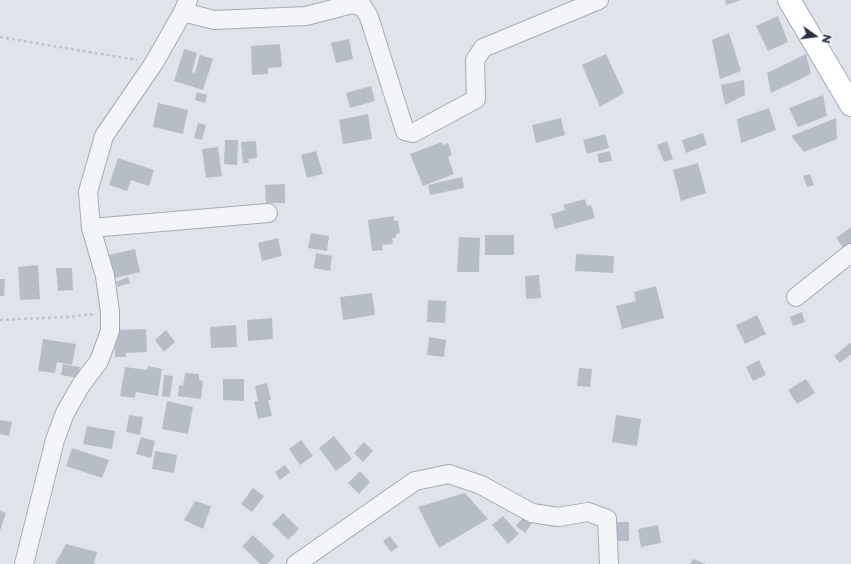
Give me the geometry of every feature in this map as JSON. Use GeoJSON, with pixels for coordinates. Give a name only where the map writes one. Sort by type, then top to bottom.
{"type":"FeatureCollection","features":[{"type":"Feature","properties":{"kind":"main road"},"geometry":{"type":"LineString","coordinates":[[790,0],[851,105]]}},
{"type":"Feature","properties":{"kind":"street"},"geometry":{"type":"LineString","coordinates":[[24,564],[55,440],[65,413],[99,361],[110,331],[110,312],[105,276],[91,228],[88,192],[104,136],[154,63],[186,6],[214,20],[306,16],[352,4],[363,7],[369,17],[405,131],[413,133],[476,99],[475,60],[483,48],[599,0]]}},
{"type":"Feature","properties":{"kind":"street"},"geometry":{"type":"LineString","coordinates":[[91,228],[268,213]]}},
{"type":"Feature","properties":{"kind":"street"},"geometry":{"type":"LineString","coordinates":[[796,297],[851,253]]}},
{"type":"Feature","properties":{"kind":"street"},"geometry":{"type":"LineString","coordinates":[[296,564],[415,481],[449,474],[481,485],[532,514],[558,517],[588,512],[607,519],[609,564]]}},
{"type":"Feature","properties":{"kind":"path"},"geometry":{"type":"LineString","coordinates":[[0,37],[154,63]]}},
{"type":"Feature","properties":{"kind":"path"},"geometry":{"type":"LineString","coordinates":[[0,320],[68,317],[110,312]]}},
{"type":"Feature","properties":{"kind":"building"},"geometry":{"type":"Polygon","coordinates":[[[725,0],[741,0],[726,5],[725,0]]]}},
{"type":"Feature","properties":{"kind":"building"},"geometry":{"type":"Polygon","coordinates":[[[778,16],[788,42],[768,51],[756,26],[778,16]]]}},
{"type":"Feature","properties":{"kind":"building"},"geometry":{"type":"Polygon","coordinates":[[[729,33],[741,71],[720,79],[712,40],[729,33]]]}},
{"type":"Feature","properties":{"kind":"building"},"geometry":{"type":"Polygon","coordinates":[[[349,39],[353,59],[336,63],[331,43],[349,39]]]}},
{"type":"Feature","properties":{"kind":"building"},"geometry":{"type":"Polygon","coordinates":[[[280,44],[282,67],[268,68],[268,74],[252,75],[251,46],[280,44]]]}},
{"type":"Feature","properties":{"kind":"building"},"geometry":{"type":"Polygon","coordinates":[[[184,49],[197,53],[192,72],[195,73],[200,55],[213,59],[203,90],[174,81],[184,49]]]}},
{"type":"Feature","properties":{"kind":"building"},"geometry":{"type":"Polygon","coordinates":[[[606,54],[624,93],[600,107],[582,65],[606,54]]]}},
{"type":"Feature","properties":{"kind":"building"},"geometry":{"type":"Polygon","coordinates":[[[806,54],[811,74],[771,93],[767,73],[806,54]]]}},
{"type":"Feature","properties":{"kind":"building"},"geometry":{"type":"Polygon","coordinates":[[[744,80],[745,95],[725,105],[721,85],[744,80]]]}},
{"type":"Feature","properties":{"kind":"building"},"geometry":{"type":"Polygon","coordinates":[[[371,86],[375,101],[350,108],[346,93],[371,86]]]}},
{"type":"Feature","properties":{"kind":"building"},"geometry":{"type":"Polygon","coordinates":[[[197,92],[207,95],[205,103],[195,100],[197,92]]]}},
{"type":"Feature","properties":{"kind":"building"},"geometry":{"type":"Polygon","coordinates":[[[823,95],[827,116],[798,127],[789,108],[823,95]]]}},
{"type":"Feature","properties":{"kind":"building"},"geometry":{"type":"Polygon","coordinates":[[[158,103],[188,110],[183,134],[153,127],[158,103]]]}},
{"type":"Feature","properties":{"kind":"building"},"geometry":{"type":"Polygon","coordinates":[[[769,108],[776,130],[741,143],[737,119],[769,108]]]}},
{"type":"Feature","properties":{"kind":"building"},"geometry":{"type":"Polygon","coordinates":[[[368,114],[372,139],[343,144],[339,120],[368,114]]]}},
{"type":"Feature","properties":{"kind":"building"},"geometry":{"type":"Polygon","coordinates":[[[561,118],[565,135],[536,143],[532,125],[561,118]]]}},
{"type":"Feature","properties":{"kind":"building"},"geometry":{"type":"Polygon","coordinates":[[[836,118],[837,139],[804,152],[791,136],[836,118]]]}},
{"type":"Feature","properties":{"kind":"building"},"geometry":{"type":"Polygon","coordinates":[[[198,123],[206,125],[202,140],[194,138],[198,123]]]}},
{"type":"Feature","properties":{"kind":"building"},"geometry":{"type":"Polygon","coordinates":[[[703,133],[707,145],[686,153],[682,140],[703,133]]]}},
{"type":"Feature","properties":{"kind":"building"},"geometry":{"type":"Polygon","coordinates":[[[605,134],[609,148],[587,154],[583,140],[605,134]]]}},
{"type":"Feature","properties":{"kind":"building"},"geometry":{"type":"Polygon","coordinates":[[[225,140],[238,140],[237,165],[224,164],[225,140]]]}},
{"type":"Feature","properties":{"kind":"building"},"geometry":{"type":"Polygon","coordinates":[[[256,141],[257,158],[248,159],[249,163],[243,163],[241,142],[256,141]]]}},
{"type":"Feature","properties":{"kind":"building"},"geometry":{"type":"Polygon","coordinates":[[[667,141],[673,159],[664,162],[657,145],[667,141]]]}},
{"type":"Feature","properties":{"kind":"building"},"geometry":{"type":"Polygon","coordinates":[[[442,142],[443,145],[448,143],[452,155],[448,157],[454,174],[423,186],[410,154],[442,142]]]}},
{"type":"Feature","properties":{"kind":"building"},"geometry":{"type":"Polygon","coordinates":[[[218,147],[222,176],[206,178],[202,149],[218,147]]]}},
{"type":"Feature","properties":{"kind":"building"},"geometry":{"type":"Polygon","coordinates":[[[316,151],[323,174],[307,178],[301,155],[316,151]]]}},
{"type":"Feature","properties":{"kind":"building"},"geometry":{"type":"Polygon","coordinates":[[[610,151],[612,161],[599,163],[597,154],[610,151]]]}},
{"type":"Feature","properties":{"kind":"building"},"geometry":{"type":"Polygon","coordinates":[[[118,158],[154,170],[149,186],[131,180],[127,191],[109,185],[118,158]]]}},
{"type":"Feature","properties":{"kind":"building"},"geometry":{"type":"Polygon","coordinates":[[[698,163],[706,193],[681,201],[673,170],[698,163]]]}},
{"type":"Feature","properties":{"kind":"building"},"geometry":{"type":"Polygon","coordinates":[[[810,174],[814,185],[807,187],[803,176],[810,174]]]}},
{"type":"Feature","properties":{"kind":"building"},"geometry":{"type":"Polygon","coordinates":[[[462,177],[464,188],[430,195],[428,185],[462,177]]]}},
{"type":"Feature","properties":{"kind":"building"},"geometry":{"type":"Polygon","coordinates":[[[285,184],[285,203],[266,203],[265,185],[285,184]]]}},
{"type":"Feature","properties":{"kind":"building"},"geometry":{"type":"Polygon","coordinates":[[[585,199],[587,206],[591,205],[595,218],[555,229],[551,214],[565,210],[563,205],[585,199]]]}},
{"type":"Feature","properties":{"kind":"building"},"geometry":{"type":"Polygon","coordinates":[[[394,216],[394,221],[398,220],[400,233],[396,234],[396,238],[392,238],[393,244],[382,245],[383,250],[372,251],[368,220],[394,216]]]}},
{"type":"Feature","properties":{"kind":"building"},"geometry":{"type":"Polygon","coordinates":[[[851,227],[851,246],[846,251],[836,238],[851,227]]]}},
{"type":"Feature","properties":{"kind":"building"},"geometry":{"type":"Polygon","coordinates":[[[311,233],[329,236],[327,251],[308,248],[311,233]]]}},
{"type":"Feature","properties":{"kind":"building"},"geometry":{"type":"Polygon","coordinates":[[[485,235],[514,235],[514,255],[485,255],[485,235]]]}},
{"type":"Feature","properties":{"kind":"building"},"geometry":{"type":"Polygon","coordinates":[[[459,237],[480,238],[479,272],[457,272],[459,237]]]}},
{"type":"Feature","properties":{"kind":"building"},"geometry":{"type":"Polygon","coordinates":[[[278,238],[282,256],[262,261],[258,243],[278,238]]]}},
{"type":"Feature","properties":{"kind":"building"},"geometry":{"type":"Polygon","coordinates":[[[135,249],[140,272],[115,278],[109,255],[135,249]]]}},
{"type":"Feature","properties":{"kind":"building"},"geometry":{"type":"Polygon","coordinates":[[[316,253],[332,256],[330,271],[314,268],[316,253]]]}},
{"type":"Feature","properties":{"kind":"building"},"geometry":{"type":"Polygon","coordinates":[[[576,254],[614,256],[613,273],[575,271],[576,254]]]}},
{"type":"Feature","properties":{"kind":"building"},"geometry":{"type":"Polygon","coordinates":[[[38,265],[40,299],[20,300],[18,267],[38,265]]]}},
{"type":"Feature","properties":{"kind":"building"},"geometry":{"type":"Polygon","coordinates":[[[56,268],[72,268],[73,290],[58,291],[56,268]]]}},
{"type":"Feature","properties":{"kind":"building"},"geometry":{"type":"Polygon","coordinates":[[[539,275],[541,298],[526,299],[525,276],[539,275]]]}},
{"type":"Feature","properties":{"kind":"building"},"geometry":{"type":"Polygon","coordinates":[[[128,277],[130,283],[118,287],[116,282],[128,277]]]}},
{"type":"Feature","properties":{"kind":"building"},"geometry":{"type":"Polygon","coordinates":[[[0,279],[5,279],[4,296],[0,296],[0,279]]]}},
{"type":"Feature","properties":{"kind":"building"},"geometry":{"type":"Polygon","coordinates":[[[656,286],[664,318],[622,329],[616,306],[636,301],[634,292],[656,286]]]}},
{"type":"Feature","properties":{"kind":"building"},"geometry":{"type":"Polygon","coordinates":[[[372,293],[375,315],[343,320],[340,297],[372,293]]]}},
{"type":"Feature","properties":{"kind":"building"},"geometry":{"type":"Polygon","coordinates":[[[428,300],[446,301],[445,323],[427,322],[428,300]]]}},
{"type":"Feature","properties":{"kind":"building"},"geometry":{"type":"Polygon","coordinates":[[[802,312],[805,322],[793,326],[790,317],[802,312]]]}},
{"type":"Feature","properties":{"kind":"building"},"geometry":{"type":"Polygon","coordinates":[[[757,315],[766,334],[745,344],[736,325],[757,315]]]}},
{"type":"Feature","properties":{"kind":"building"},"geometry":{"type":"Polygon","coordinates":[[[272,318],[273,339],[248,341],[247,320],[272,318]]]}},
{"type":"Feature","properties":{"kind":"building"},"geometry":{"type":"Polygon","coordinates":[[[236,325],[237,347],[211,348],[210,327],[236,325]]]}},
{"type":"Feature","properties":{"kind":"building"},"geometry":{"type":"Polygon","coordinates":[[[146,329],[147,352],[126,353],[126,357],[115,357],[115,341],[118,341],[118,330],[146,329]]]}},
{"type":"Feature","properties":{"kind":"building"},"geometry":{"type":"Polygon","coordinates":[[[166,330],[175,342],[164,352],[155,340],[166,330]]]}},
{"type":"Feature","properties":{"kind":"building"},"geometry":{"type":"Polygon","coordinates":[[[429,337],[446,340],[444,357],[427,355],[429,337]]]}},
{"type":"Feature","properties":{"kind":"building"},"geometry":{"type":"Polygon","coordinates":[[[43,339],[76,344],[72,365],[57,362],[55,373],[38,371],[43,339]]]}},
{"type":"Feature","properties":{"kind":"building"},"geometry":{"type":"Polygon","coordinates":[[[850,343],[851,354],[840,363],[834,356],[850,343]]]}},
{"type":"Feature","properties":{"kind":"building"},"geometry":{"type":"Polygon","coordinates":[[[759,360],[766,375],[753,381],[746,367],[759,360]]]}},
{"type":"Feature","properties":{"kind":"building"},"geometry":{"type":"Polygon","coordinates":[[[63,364],[80,367],[78,378],[61,375],[63,364]]]}},
{"type":"Feature","properties":{"kind":"building"},"geometry":{"type":"Polygon","coordinates":[[[148,366],[162,369],[158,396],[136,392],[135,398],[120,396],[125,367],[147,370],[148,366]]]}},
{"type":"Feature","properties":{"kind":"building"},"geometry":{"type":"Polygon","coordinates":[[[579,368],[592,369],[590,387],[577,386],[579,368]]]}},
{"type":"Feature","properties":{"kind":"building"},"geometry":{"type":"Polygon","coordinates":[[[185,373],[199,374],[199,380],[203,381],[201,399],[178,396],[179,385],[183,386],[185,373]]]}},
{"type":"Feature","properties":{"kind":"building"},"geometry":{"type":"Polygon","coordinates":[[[164,375],[173,376],[170,397],[162,396],[164,375]]]}},
{"type":"Feature","properties":{"kind":"building"},"geometry":{"type":"Polygon","coordinates":[[[223,379],[244,379],[244,401],[223,400],[223,379]]]}},
{"type":"Feature","properties":{"kind":"building"},"geometry":{"type":"Polygon","coordinates":[[[806,379],[815,393],[797,404],[788,390],[806,379]]]}},
{"type":"Feature","properties":{"kind":"building"},"geometry":{"type":"Polygon","coordinates":[[[267,383],[271,400],[268,400],[272,416],[258,419],[254,402],[258,401],[255,386],[267,383]]]}},
{"type":"Feature","properties":{"kind":"building"},"geometry":{"type":"Polygon","coordinates":[[[167,401],[193,407],[188,434],[162,429],[167,401]]]}},
{"type":"Feature","properties":{"kind":"building"},"geometry":{"type":"Polygon","coordinates":[[[129,415],[143,417],[140,435],[126,432],[129,415]]]}},
{"type":"Feature","properties":{"kind":"building"},"geometry":{"type":"Polygon","coordinates":[[[616,415],[641,419],[637,446],[612,442],[616,415]]]}},
{"type":"Feature","properties":{"kind":"building"},"geometry":{"type":"Polygon","coordinates":[[[0,420],[12,422],[9,436],[0,434],[0,420]]]}},
{"type":"Feature","properties":{"kind":"building"},"geometry":{"type":"Polygon","coordinates":[[[87,426],[115,431],[112,449],[83,444],[87,426]]]}},
{"type":"Feature","properties":{"kind":"building"},"geometry":{"type":"Polygon","coordinates":[[[334,436],[352,459],[336,471],[319,448],[334,436]]]}},
{"type":"Feature","properties":{"kind":"building"},"geometry":{"type":"Polygon","coordinates":[[[141,437],[155,441],[151,458],[136,454],[141,437]]]}},
{"type":"Feature","properties":{"kind":"building"},"geometry":{"type":"Polygon","coordinates":[[[301,440],[313,456],[300,465],[289,449],[301,440]]]}},
{"type":"Feature","properties":{"kind":"building"},"geometry":{"type":"Polygon","coordinates":[[[364,442],[373,451],[363,462],[354,453],[364,442]]]}},
{"type":"Feature","properties":{"kind":"building"},"geometry":{"type":"Polygon","coordinates":[[[72,448],[109,460],[102,478],[66,466],[72,448]]]}},
{"type":"Feature","properties":{"kind":"building"},"geometry":{"type":"Polygon","coordinates":[[[155,451],[177,455],[174,473],[152,469],[155,451]]]}},
{"type":"Feature","properties":{"kind":"building"},"geometry":{"type":"Polygon","coordinates":[[[285,465],[290,472],[280,480],[275,472],[285,465]]]}},
{"type":"Feature","properties":{"kind":"building"},"geometry":{"type":"Polygon","coordinates":[[[360,471],[370,482],[359,494],[348,483],[360,471]]]}},
{"type":"Feature","properties":{"kind":"building"},"geometry":{"type":"Polygon","coordinates":[[[253,488],[264,496],[252,512],[241,504],[253,488]]]}},
{"type":"Feature","properties":{"kind":"building"},"geometry":{"type":"Polygon","coordinates":[[[465,493],[488,519],[439,548],[418,507],[465,493]]]}},
{"type":"Feature","properties":{"kind":"building"},"geometry":{"type":"Polygon","coordinates":[[[195,501],[211,506],[203,529],[184,520],[195,501]]]}},
{"type":"Feature","properties":{"kind":"building"},"geometry":{"type":"Polygon","coordinates":[[[0,511],[6,513],[0,531],[0,511]]]}},
{"type":"Feature","properties":{"kind":"building"},"geometry":{"type":"Polygon","coordinates":[[[283,513],[299,529],[288,540],[272,524],[283,513]]]}},
{"type":"Feature","properties":{"kind":"building"},"geometry":{"type":"Polygon","coordinates":[[[503,516],[519,534],[508,544],[492,525],[503,516]]]}},
{"type":"Feature","properties":{"kind":"building"},"geometry":{"type":"Polygon","coordinates":[[[523,517],[532,523],[525,533],[516,526],[523,517]]]}},
{"type":"Feature","properties":{"kind":"building"},"geometry":{"type":"Polygon","coordinates":[[[613,522],[629,522],[629,541],[613,541],[613,522]]]}},
{"type":"Feature","properties":{"kind":"building"},"geometry":{"type":"Polygon","coordinates":[[[658,525],[661,543],[641,547],[638,529],[658,525]]]}},
{"type":"Feature","properties":{"kind":"building"},"geometry":{"type":"Polygon","coordinates":[[[253,535],[275,556],[267,564],[260,564],[242,546],[253,535]]]}},
{"type":"Feature","properties":{"kind":"building"},"geometry":{"type":"Polygon","coordinates":[[[390,536],[398,547],[391,552],[383,541],[390,536]]]}},
{"type":"Feature","properties":{"kind":"building"},"geometry":{"type":"Polygon","coordinates":[[[66,544],[97,552],[94,564],[55,564],[66,544]]]}},
{"type":"Feature","properties":{"kind":"building"},"geometry":{"type":"Polygon","coordinates":[[[693,559],[706,564],[690,564],[693,559]]]}}]}
